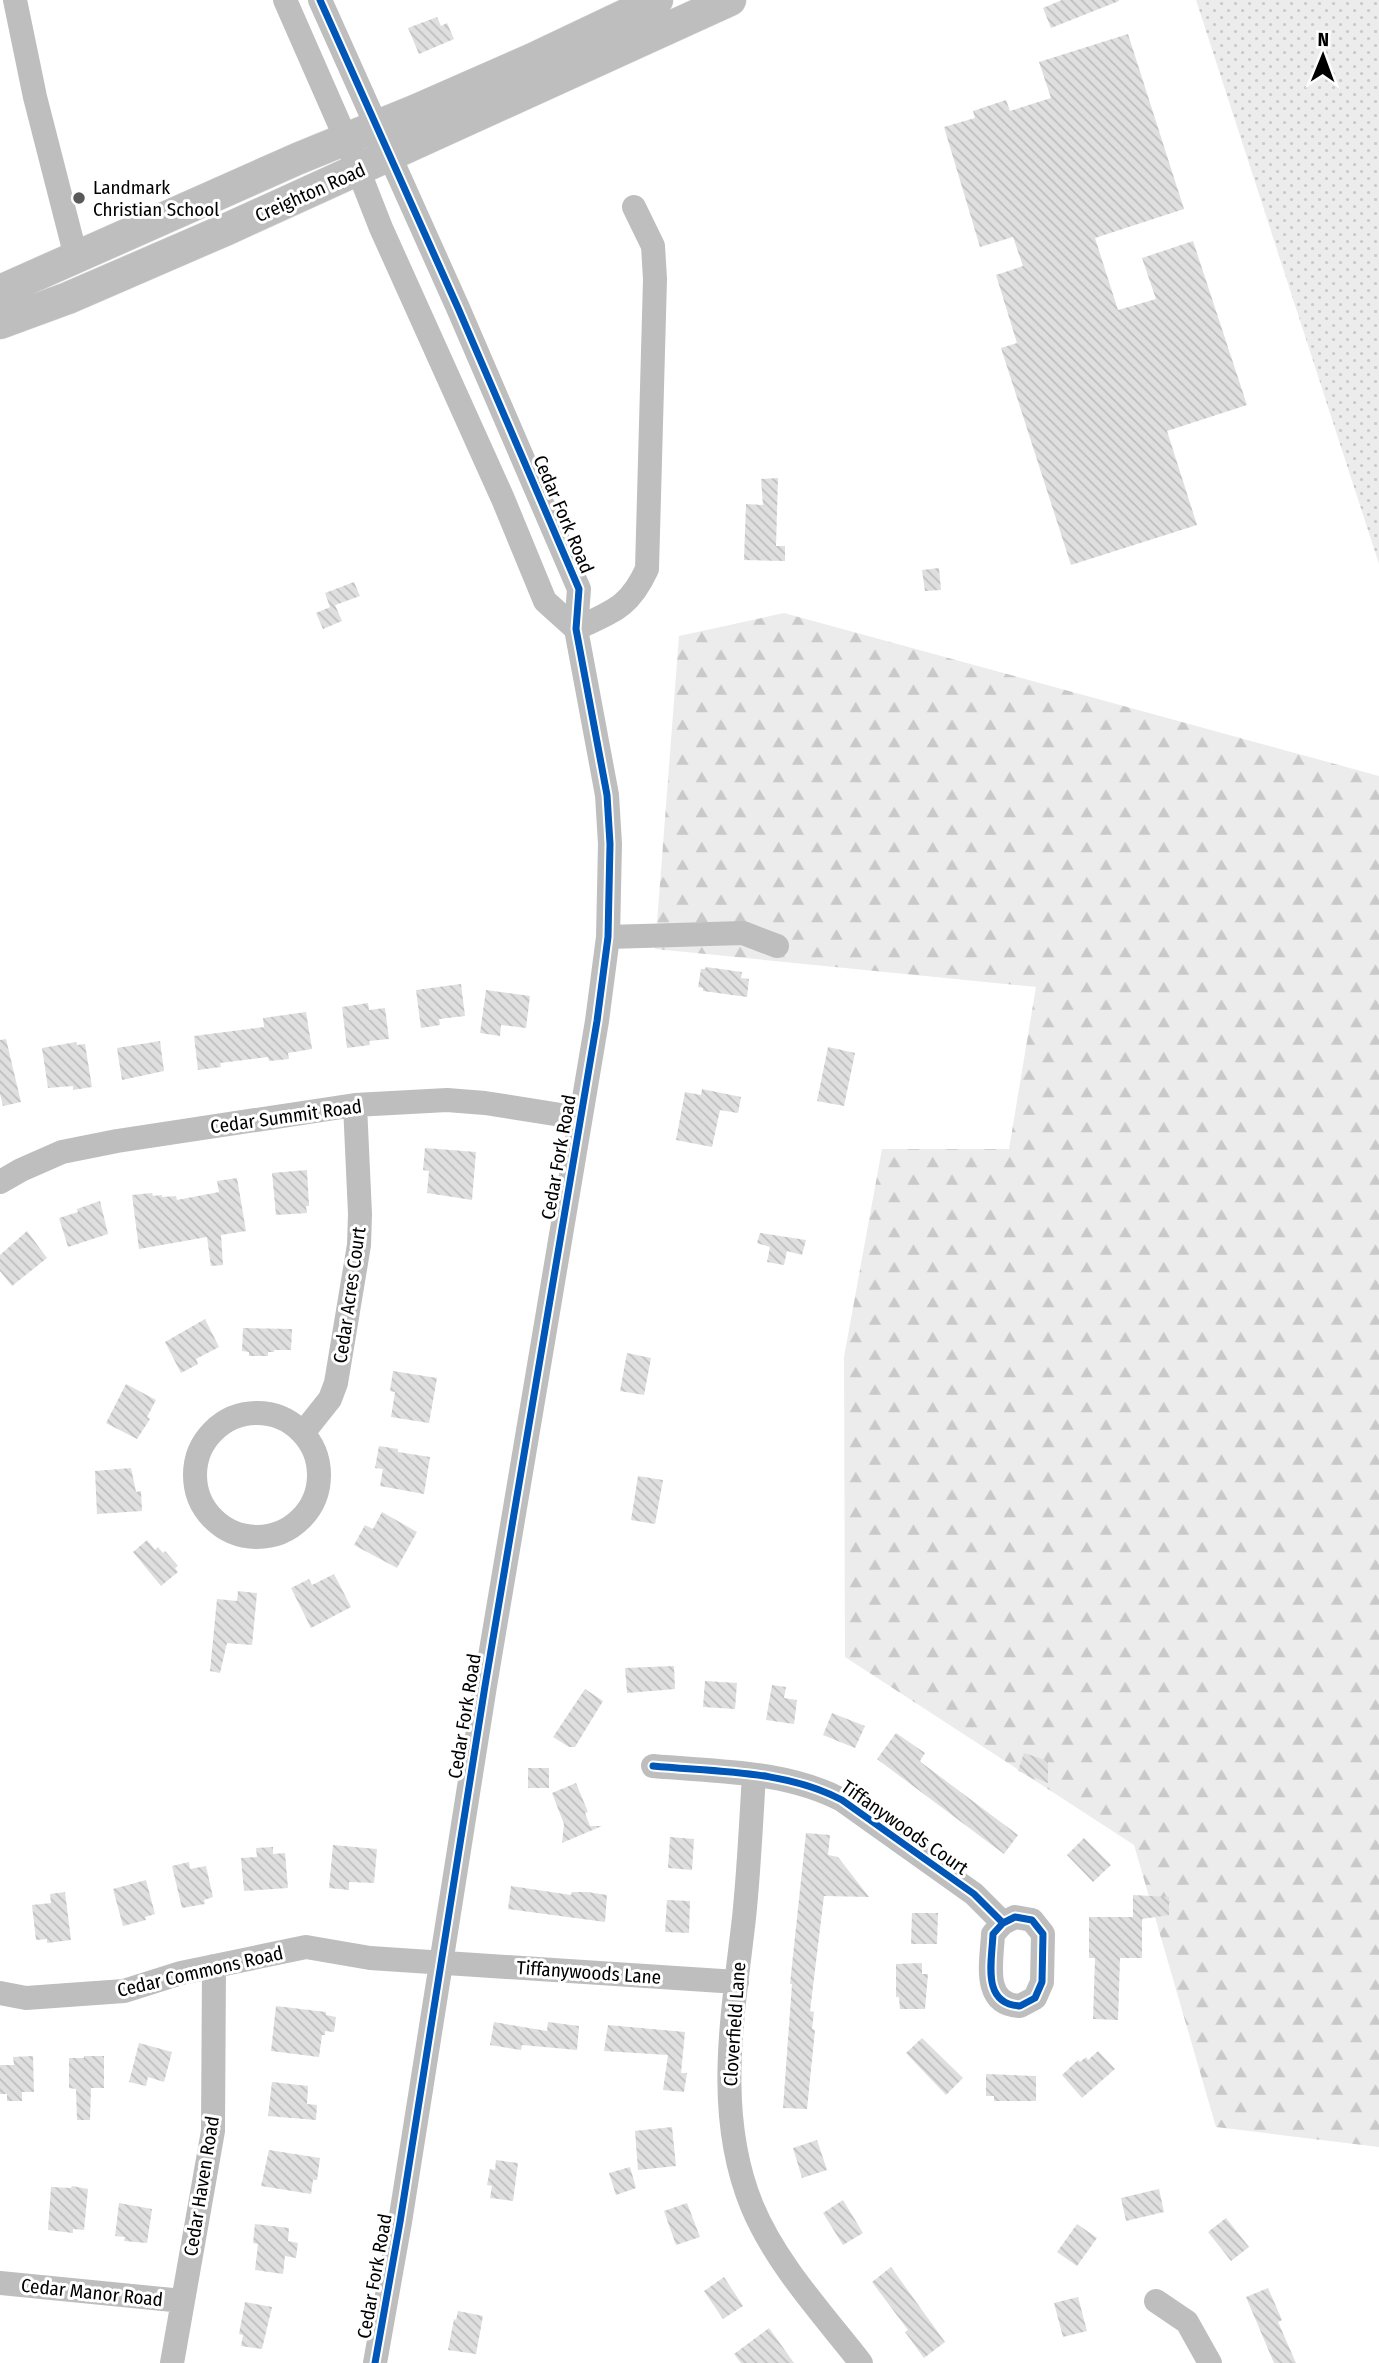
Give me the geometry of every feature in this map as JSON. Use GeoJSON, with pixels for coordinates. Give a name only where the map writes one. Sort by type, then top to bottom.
{"type":"FeatureCollection","features":[{"type":"Feature","properties":{"kind":"main road","name":"Creighton Road"},"geometry":{"type":"LineString","coordinates":[[0,291],[524,63],[657,0]]}},
{"type":"Feature","properties":{"kind":"main road","name":"Creighton Road"},"geometry":{"type":"LineString","coordinates":[[0,323],[68,298],[390,156],[730,0]]}},
{"type":"Feature","properties":{"kind":"street"},"geometry":{"type":"LineString","coordinates":[[15,0],[35,97],[76,257]]}},
{"type":"Feature","properties":{"kind":"street"},"geometry":{"type":"LineString","coordinates":[[285,0],[346,139],[381,228],[545,601],[576,629],[624,605],[636,592],[647,569],[655,279],[653,246],[634,207]]}},
{"type":"Feature","properties":{"kind":"street","name":"Cedar Fork Road"},"geometry":{"type":"LineString","coordinates":[[320,0],[579,589],[576,629],[607,795],[610,844],[608,937],[597,1021],[375,2363]]}},
{"type":"Feature","properties":{"kind":"street"},"geometry":{"type":"LineString","coordinates":[[608,937],[743,933],[776,946]]}},
{"type":"Feature","properties":{"kind":"street","name":"Cedar Summit Road"},"geometry":{"type":"LineString","coordinates":[[0,1182],[62,1153],[117,1141],[355,1105],[447,1100],[485,1102],[580,1118]]}},
{"type":"Feature","properties":{"kind":"street","name":"Cedar Acres Court"},"geometry":{"type":"LineString","coordinates":[[303,1433],[326,1405],[336,1383],[355,1272],[360,1214],[355,1105]]}},
{"type":"Feature","properties":{"kind":"street"},"geometry":{"type":"LineString","coordinates":[[253,1413],[280,1418],[303,1433],[317,1457],[319,1471],[315,1498],[299,1521],[275,1534],[247,1536],[234,1532],[211,1516],[203,1505],[195,1479],[199,1451],[215,1429],[239,1415],[253,1413]]}},
{"type":"Feature","properties":{"kind":"street","name":"Tiffanywoods Court"},"geometry":{"type":"LineString","coordinates":[[653,1766],[800,1782],[842,1800],[974,1894],[1003,1923]]}},
{"type":"Feature","properties":{"kind":"street","name":"Cloverfield Lane"},"geometry":{"type":"LineString","coordinates":[[754,1775],[745,1904],[728,2066],[734,2145],[741,2176],[766,2234],[789,2269],[861,2363]]}},
{"type":"Feature","properties":{"kind":"street","name":"Cedar Commons Road"},"geometry":{"type":"LineString","coordinates":[[0,1993],[26,1998],[124,1992],[181,1973],[306,1947],[370,1958],[441,1961]]}},
{"type":"Feature","properties":{"kind":"street","name":"Tiffanywoods Lane"},"geometry":{"type":"LineString","coordinates":[[441,1961],[737,1982]]}},
{"type":"Feature","properties":{"kind":"street","name":"Cedar Haven Road"},"geometry":{"type":"LineString","coordinates":[[172,2363],[214,2131],[214,1966]]}},
{"type":"Feature","properties":{"kind":"street","name":"Cedar Manor Road"},"geometry":{"type":"LineString","coordinates":[[0,2283],[183,2301]]}},
{"type":"Feature","properties":{"kind":"street"},"geometry":{"type":"LineString","coordinates":[[1157,2301],[1187,2322],[1210,2363]]}},
{"type":"Feature","properties":{"kind":"green space"},"geometry":{"type":"Polygon","coordinates":[[[1196,0],[1379,0],[1379,564],[1196,0]]]}},
{"type":"Feature","properties":{"kind":"green space"},"geometry":{"type":"Polygon","coordinates":[[[784,613],[1379,776],[1379,2147],[1216,2127],[1134,1845],[845,1657],[844,1357],[882,1149],[1009,1149],[1036,987],[655,949],[679,636],[784,613]]]}},
{"type":"Feature","properties":{"kind":"building"},"geometry":{"type":"Polygon","coordinates":[[[1062,0],[1119,1],[1051,28],[1043,8],[1062,0]]]}},
{"type":"Feature","properties":{"kind":"building"},"geometry":{"type":"Polygon","coordinates":[[[437,17],[441,26],[447,23],[454,39],[419,54],[408,28],[437,17]]]}},
{"type":"Feature","properties":{"kind":"building"},"geometry":{"type":"Polygon","coordinates":[[[1128,34],[1184,209],[1095,238],[1118,310],[1156,299],[1142,258],[1193,241],[1247,405],[1167,431],[1197,525],[1071,565],[1001,348],[1017,343],[996,275],[1023,266],[1013,237],[980,247],[944,127],[975,118],[973,111],[1006,100],[1010,111],[1051,98],[1039,62],[1128,34]]]}},
{"type":"Feature","properties":{"kind":"building"},"geometry":{"type":"Polygon","coordinates":[[[778,478],[776,546],[785,546],[785,561],[744,560],[746,504],[763,505],[761,479],[778,478]]]}},
{"type":"Feature","properties":{"kind":"building"},"geometry":{"type":"Polygon","coordinates":[[[939,568],[941,590],[925,591],[922,570],[939,568]]]}},
{"type":"Feature","properties":{"kind":"building"},"geometry":{"type":"Polygon","coordinates":[[[354,582],[360,596],[330,607],[325,593],[354,582]]]}},
{"type":"Feature","properties":{"kind":"building"},"geometry":{"type":"Polygon","coordinates":[[[335,605],[342,621],[323,629],[316,613],[335,605]]]}},
{"type":"Feature","properties":{"kind":"building"},"geometry":{"type":"Polygon","coordinates":[[[706,967],[742,972],[741,978],[749,979],[747,997],[703,991],[703,988],[698,987],[701,969],[706,967]]]}},
{"type":"Feature","properties":{"kind":"building"},"geometry":{"type":"Polygon","coordinates":[[[461,984],[465,1016],[439,1019],[440,1025],[421,1028],[416,990],[461,984]]]}},
{"type":"Feature","properties":{"kind":"building"},"geometry":{"type":"Polygon","coordinates":[[[486,990],[530,996],[526,1028],[501,1025],[500,1036],[480,1033],[486,990]]]}},
{"type":"Feature","properties":{"kind":"building"},"geometry":{"type":"Polygon","coordinates":[[[368,1003],[369,1010],[385,1008],[389,1039],[369,1041],[370,1045],[347,1048],[342,1007],[368,1003]]]}},
{"type":"Feature","properties":{"kind":"building"},"geometry":{"type":"Polygon","coordinates":[[[306,1012],[312,1049],[288,1053],[289,1059],[269,1061],[268,1057],[220,1063],[221,1067],[198,1070],[194,1036],[264,1027],[263,1018],[306,1012]]]}},
{"type":"Feature","properties":{"kind":"building"},"geometry":{"type":"Polygon","coordinates":[[[6,1039],[21,1102],[3,1106],[0,1094],[0,1040],[6,1039]]]}},
{"type":"Feature","properties":{"kind":"building"},"geometry":{"type":"Polygon","coordinates":[[[160,1041],[164,1071],[122,1080],[117,1048],[160,1041]]]}},
{"type":"Feature","properties":{"kind":"building"},"geometry":{"type":"Polygon","coordinates":[[[76,1042],[77,1045],[85,1044],[92,1087],[73,1090],[73,1086],[48,1088],[42,1048],[76,1042]]]}},
{"type":"Feature","properties":{"kind":"building"},"geometry":{"type":"Polygon","coordinates":[[[828,1047],[855,1053],[844,1106],[817,1101],[828,1047]]]}},
{"type":"Feature","properties":{"kind":"building"},"geometry":{"type":"Polygon","coordinates":[[[702,1089],[741,1097],[738,1113],[720,1110],[712,1147],[676,1140],[685,1092],[701,1095],[702,1089]]]}},
{"type":"Feature","properties":{"kind":"building"},"geometry":{"type":"Polygon","coordinates":[[[425,1148],[476,1152],[472,1200],[427,1193],[429,1171],[423,1170],[425,1148]]]}},
{"type":"Feature","properties":{"kind":"building"},"geometry":{"type":"Polygon","coordinates":[[[307,1170],[307,1213],[276,1215],[272,1173],[307,1170]]]}},
{"type":"Feature","properties":{"kind":"building"},"geometry":{"type":"Polygon","coordinates":[[[237,1178],[246,1231],[221,1235],[223,1265],[211,1266],[207,1237],[139,1249],[132,1195],[152,1193],[153,1196],[176,1196],[177,1200],[219,1192],[217,1181],[237,1178]]]}},
{"type":"Feature","properties":{"kind":"building"},"geometry":{"type":"Polygon","coordinates":[[[100,1201],[108,1234],[68,1247],[59,1218],[100,1201]]]}},
{"type":"Feature","properties":{"kind":"building"},"geometry":{"type":"Polygon","coordinates":[[[27,1231],[47,1258],[12,1286],[0,1271],[0,1255],[27,1231]]]}},
{"type":"Feature","properties":{"kind":"building"},"geometry":{"type":"Polygon","coordinates":[[[760,1233],[806,1240],[802,1255],[787,1251],[784,1265],[767,1262],[770,1247],[757,1243],[760,1233]]]}},
{"type":"Feature","properties":{"kind":"building"},"geometry":{"type":"Polygon","coordinates":[[[205,1319],[219,1347],[196,1359],[198,1364],[181,1373],[165,1342],[205,1319]]]}},
{"type":"Feature","properties":{"kind":"building"},"geometry":{"type":"Polygon","coordinates":[[[243,1328],[292,1329],[291,1350],[274,1350],[268,1352],[268,1356],[249,1356],[249,1352],[242,1351],[243,1328]]]}},
{"type":"Feature","properties":{"kind":"building"},"geometry":{"type":"Polygon","coordinates":[[[627,1353],[651,1358],[644,1395],[620,1391],[627,1353]]]}},
{"type":"Feature","properties":{"kind":"building"},"geometry":{"type":"Polygon","coordinates":[[[393,1371],[437,1378],[429,1423],[391,1417],[395,1392],[390,1391],[393,1371]]]}},
{"type":"Feature","properties":{"kind":"building"},"geometry":{"type":"Polygon","coordinates":[[[126,1384],[156,1400],[147,1417],[150,1419],[137,1439],[106,1423],[126,1384]]]}},
{"type":"Feature","properties":{"kind":"building"},"geometry":{"type":"Polygon","coordinates":[[[379,1446],[430,1457],[424,1494],[380,1486],[383,1469],[375,1468],[379,1446]]]}},
{"type":"Feature","properties":{"kind":"building"},"geometry":{"type":"Polygon","coordinates":[[[131,1468],[136,1492],[141,1491],[142,1511],[97,1514],[95,1471],[131,1468]]]}},
{"type":"Feature","properties":{"kind":"building"},"geometry":{"type":"Polygon","coordinates":[[[638,1476],[663,1480],[655,1524],[631,1520],[638,1476]]]}},
{"type":"Feature","properties":{"kind":"building"},"geometry":{"type":"Polygon","coordinates":[[[382,1512],[417,1532],[397,1568],[354,1545],[365,1525],[373,1529],[382,1512]]]}},
{"type":"Feature","properties":{"kind":"building"},"geometry":{"type":"Polygon","coordinates":[[[147,1540],[155,1550],[158,1547],[163,1553],[165,1551],[178,1566],[175,1568],[178,1572],[161,1586],[133,1552],[147,1540]]]}},
{"type":"Feature","properties":{"kind":"building"},"geometry":{"type":"Polygon","coordinates":[[[334,1574],[351,1607],[311,1628],[291,1588],[309,1579],[312,1585],[334,1574]]]}},
{"type":"Feature","properties":{"kind":"building"},"geometry":{"type":"Polygon","coordinates":[[[238,1591],[257,1593],[252,1645],[227,1643],[220,1673],[210,1671],[217,1599],[237,1601],[238,1591]]]}},
{"type":"Feature","properties":{"kind":"building"},"geometry":{"type":"Polygon","coordinates":[[[674,1666],[675,1689],[627,1693],[625,1668],[674,1666]]]}},
{"type":"Feature","properties":{"kind":"building"},"geometry":{"type":"Polygon","coordinates":[[[705,1681],[737,1683],[735,1709],[703,1707],[705,1681]]]}},
{"type":"Feature","properties":{"kind":"building"},"geometry":{"type":"Polygon","coordinates":[[[772,1685],[786,1687],[784,1698],[797,1700],[794,1724],[766,1720],[772,1685]]]}},
{"type":"Feature","properties":{"kind":"building"},"geometry":{"type":"Polygon","coordinates":[[[585,1689],[603,1701],[575,1747],[569,1747],[553,1737],[585,1689]]]}},
{"type":"Feature","properties":{"kind":"building"},"geometry":{"type":"Polygon","coordinates":[[[832,1713],[865,1726],[855,1748],[823,1735],[832,1713]]]}},
{"type":"Feature","properties":{"kind":"building"},"geometry":{"type":"Polygon","coordinates":[[[896,1733],[925,1753],[920,1761],[922,1763],[1018,1835],[1004,1854],[877,1759],[896,1733]]]}},
{"type":"Feature","properties":{"kind":"building"},"geometry":{"type":"Polygon","coordinates":[[[1024,1753],[1048,1761],[1048,1783],[1018,1771],[1024,1753]]]}},
{"type":"Feature","properties":{"kind":"building"},"geometry":{"type":"Polygon","coordinates":[[[528,1768],[549,1768],[549,1788],[528,1788],[528,1768]]]}},
{"type":"Feature","properties":{"kind":"building"},"geometry":{"type":"Polygon","coordinates":[[[576,1783],[588,1812],[585,1813],[590,1826],[602,1826],[562,1843],[564,1824],[552,1793],[576,1783]]]}},
{"type":"Feature","properties":{"kind":"building"},"geometry":{"type":"Polygon","coordinates":[[[806,1833],[830,1835],[828,1855],[838,1857],[869,1897],[824,1896],[810,2011],[814,2012],[812,2029],[815,2030],[807,2109],[783,2108],[790,1984],[806,1833]]]}},
{"type":"Feature","properties":{"kind":"building"},"geometry":{"type":"Polygon","coordinates":[[[670,1837],[694,1839],[692,1870],[668,1868],[670,1837]]]}},
{"type":"Feature","properties":{"kind":"building"},"geometry":{"type":"Polygon","coordinates":[[[1084,1838],[1111,1865],[1093,1882],[1067,1855],[1084,1838]]]}},
{"type":"Feature","properties":{"kind":"building"},"geometry":{"type":"Polygon","coordinates":[[[333,1845],[377,1849],[374,1883],[349,1882],[349,1890],[329,1888],[333,1845]]]}},
{"type":"Feature","properties":{"kind":"building"},"geometry":{"type":"Polygon","coordinates":[[[273,1847],[273,1854],[285,1853],[288,1888],[244,1891],[241,1858],[257,1857],[256,1848],[273,1847]]]}},
{"type":"Feature","properties":{"kind":"building"},"geometry":{"type":"Polygon","coordinates":[[[189,1862],[190,1869],[206,1866],[213,1897],[204,1900],[205,1904],[182,1908],[172,1866],[189,1862]]]}},
{"type":"Feature","properties":{"kind":"building"},"geometry":{"type":"Polygon","coordinates":[[[146,1880],[155,1914],[145,1917],[146,1920],[123,1926],[113,1889],[146,1880]]]}},
{"type":"Feature","properties":{"kind":"building"},"geometry":{"type":"Polygon","coordinates":[[[511,1886],[571,1895],[572,1892],[587,1892],[607,1895],[605,1922],[508,1909],[511,1886]]]}},
{"type":"Feature","properties":{"kind":"building"},"geometry":{"type":"Polygon","coordinates":[[[65,1892],[71,1940],[47,1943],[47,1939],[36,1940],[32,1905],[51,1903],[50,1894],[65,1892]]]}},
{"type":"Feature","properties":{"kind":"building"},"geometry":{"type":"Polygon","coordinates":[[[1133,1895],[1169,1897],[1169,1915],[1142,1919],[1142,1958],[1120,1958],[1118,2020],[1093,2019],[1095,1958],[1089,1958],[1089,1917],[1133,1917],[1133,1895]]]}},
{"type":"Feature","properties":{"kind":"building"},"geometry":{"type":"Polygon","coordinates":[[[667,1900],[690,1901],[689,1933],[665,1932],[667,1900]]]}},
{"type":"Feature","properties":{"kind":"building"},"geometry":{"type":"Polygon","coordinates":[[[912,1913],[938,1913],[937,1944],[911,1944],[912,1913]]]}},
{"type":"Feature","properties":{"kind":"building"},"geometry":{"type":"Polygon","coordinates":[[[922,1963],[922,1974],[928,1974],[925,2009],[900,2009],[899,1997],[896,1997],[896,1964],[922,1963]]]}},
{"type":"Feature","properties":{"kind":"building"},"geometry":{"type":"Polygon","coordinates":[[[276,2006],[326,2012],[326,2015],[336,2017],[334,2032],[325,2031],[325,2035],[322,2035],[319,2057],[271,2051],[276,2006]]]}},
{"type":"Feature","properties":{"kind":"building"},"geometry":{"type":"Polygon","coordinates":[[[494,2022],[547,2031],[548,2022],[579,2026],[577,2050],[522,2045],[521,2050],[490,2045],[494,2022]]]}},
{"type":"Feature","properties":{"kind":"building"},"geometry":{"type":"Polygon","coordinates":[[[608,2025],[685,2032],[681,2073],[687,2073],[684,2092],[663,2090],[668,2055],[604,2051],[608,2025]]]}},
{"type":"Feature","properties":{"kind":"building"},"geometry":{"type":"Polygon","coordinates":[[[922,2038],[963,2078],[946,2095],[906,2053],[922,2038]]]}},
{"type":"Feature","properties":{"kind":"building"},"geometry":{"type":"Polygon","coordinates":[[[139,2043],[172,2052],[164,2082],[148,2077],[146,2086],[129,2082],[139,2043]]]}},
{"type":"Feature","properties":{"kind":"building"},"geometry":{"type":"Polygon","coordinates":[[[1098,2051],[1115,2069],[1082,2098],[1062,2075],[1078,2060],[1080,2062],[1086,2057],[1088,2060],[1098,2051]]]}},
{"type":"Feature","properties":{"kind":"building"},"geometry":{"type":"Polygon","coordinates":[[[33,2056],[34,2092],[22,2092],[22,2101],[7,2101],[7,2094],[0,2094],[0,2065],[14,2065],[13,2057],[33,2056]]]}},
{"type":"Feature","properties":{"kind":"building"},"geometry":{"type":"Polygon","coordinates":[[[104,2056],[104,2088],[91,2088],[90,2120],[77,2120],[76,2089],[69,2088],[69,2058],[104,2056]]]}},
{"type":"Feature","properties":{"kind":"building"},"geometry":{"type":"Polygon","coordinates":[[[986,2074],[1036,2076],[1036,2101],[994,2101],[994,2096],[986,2096],[986,2074]]]}},
{"type":"Feature","properties":{"kind":"building"},"geometry":{"type":"Polygon","coordinates":[[[272,2082],[308,2086],[307,2104],[317,2105],[316,2120],[268,2116],[272,2082]]]}},
{"type":"Feature","properties":{"kind":"building"},"geometry":{"type":"Polygon","coordinates":[[[672,2127],[676,2166],[638,2170],[635,2131],[672,2127]]]}},
{"type":"Feature","properties":{"kind":"building"},"geometry":{"type":"Polygon","coordinates":[[[817,2140],[827,2170],[802,2178],[793,2148],[817,2140]]]}},
{"type":"Feature","properties":{"kind":"building"},"geometry":{"type":"Polygon","coordinates":[[[269,2150],[320,2158],[317,2180],[313,2180],[311,2194],[261,2186],[269,2150]]]}},
{"type":"Feature","properties":{"kind":"building"},"geometry":{"type":"Polygon","coordinates":[[[496,2160],[518,2163],[513,2201],[490,2198],[492,2186],[487,2185],[490,2169],[495,2170],[496,2160]]]}},
{"type":"Feature","properties":{"kind":"building"},"geometry":{"type":"Polygon","coordinates":[[[630,2167],[636,2188],[616,2195],[609,2173],[630,2167]]]}},
{"type":"Feature","properties":{"kind":"building"},"geometry":{"type":"Polygon","coordinates":[[[72,2186],[88,2189],[84,2230],[73,2229],[73,2233],[48,2230],[51,2187],[72,2186]]]}},
{"type":"Feature","properties":{"kind":"building"},"geometry":{"type":"Polygon","coordinates":[[[1159,2189],[1164,2212],[1126,2221],[1121,2198],[1159,2189]]]}},
{"type":"Feature","properties":{"kind":"building"},"geometry":{"type":"Polygon","coordinates":[[[843,2200],[863,2233],[843,2245],[823,2213],[843,2200]]]}},
{"type":"Feature","properties":{"kind":"building"},"geometry":{"type":"Polygon","coordinates":[[[119,2203],[152,2209],[147,2243],[124,2241],[125,2237],[115,2236],[119,2203]]]}},
{"type":"Feature","properties":{"kind":"building"},"geometry":{"type":"Polygon","coordinates":[[[687,2203],[700,2237],[676,2245],[664,2211],[687,2203]]]}},
{"type":"Feature","properties":{"kind":"building"},"geometry":{"type":"Polygon","coordinates":[[[1226,2218],[1249,2247],[1231,2261],[1208,2232],[1226,2218]]]}},
{"type":"Feature","properties":{"kind":"building"},"geometry":{"type":"Polygon","coordinates":[[[255,2224],[289,2228],[288,2241],[298,2243],[296,2258],[285,2256],[283,2274],[255,2270],[258,2244],[253,2243],[255,2224]]]}},
{"type":"Feature","properties":{"kind":"building"},"geometry":{"type":"Polygon","coordinates":[[[1077,2224],[1097,2238],[1077,2266],[1057,2252],[1077,2224]]]}},
{"type":"Feature","properties":{"kind":"building"},"geometry":{"type":"Polygon","coordinates":[[[891,2267],[945,2342],[924,2358],[905,2332],[908,2330],[872,2282],[891,2267]]]}},
{"type":"Feature","properties":{"kind":"building"},"geometry":{"type":"Polygon","coordinates":[[[724,2277],[743,2306],[723,2319],[704,2291],[724,2277]]]}},
{"type":"Feature","properties":{"kind":"building"},"geometry":{"type":"Polygon","coordinates":[[[1268,2288],[1282,2320],[1278,2322],[1296,2363],[1274,2363],[1246,2297],[1268,2288]]]}},
{"type":"Feature","properties":{"kind":"building"},"geometry":{"type":"Polygon","coordinates":[[[1078,2297],[1087,2331],[1063,2337],[1054,2303],[1078,2297]]]}},
{"type":"Feature","properties":{"kind":"building"},"geometry":{"type":"Polygon","coordinates":[[[245,2302],[272,2307],[262,2349],[241,2346],[243,2335],[239,2334],[245,2302]]]}},
{"type":"Feature","properties":{"kind":"building"},"geometry":{"type":"Polygon","coordinates":[[[458,2311],[483,2316],[476,2354],[448,2350],[458,2311]]]}},
{"type":"Feature","properties":{"kind":"building"},"geometry":{"type":"Polygon","coordinates":[[[769,2328],[794,2363],[741,2363],[734,2354],[769,2328]]]}},
{"type":"Feature","properties":{"kind":"cycle path"},"geometry":{"type":"LineString","coordinates":[[320,0],[458,308],[579,589],[576,629],[607,795],[610,844],[608,937],[597,1021],[375,2363]]}},
{"type":"Feature","properties":{"kind":"cycle path"},"geometry":{"type":"LineString","coordinates":[[653,1766],[750,1774],[820,1790],[842,1800],[974,1894],[1003,1923],[1015,1917],[1032,1920],[1043,1934],[1042,1982],[1035,1998],[1020,2006],[999,1998],[994,1989],[991,1968],[993,1934],[1003,1923]]}},
{"type":"Feature","properties":{"kind":"place","name":"Landmark Christian School"},"geometry":{"type":"Point","coordinates":[79,198]}}]}
